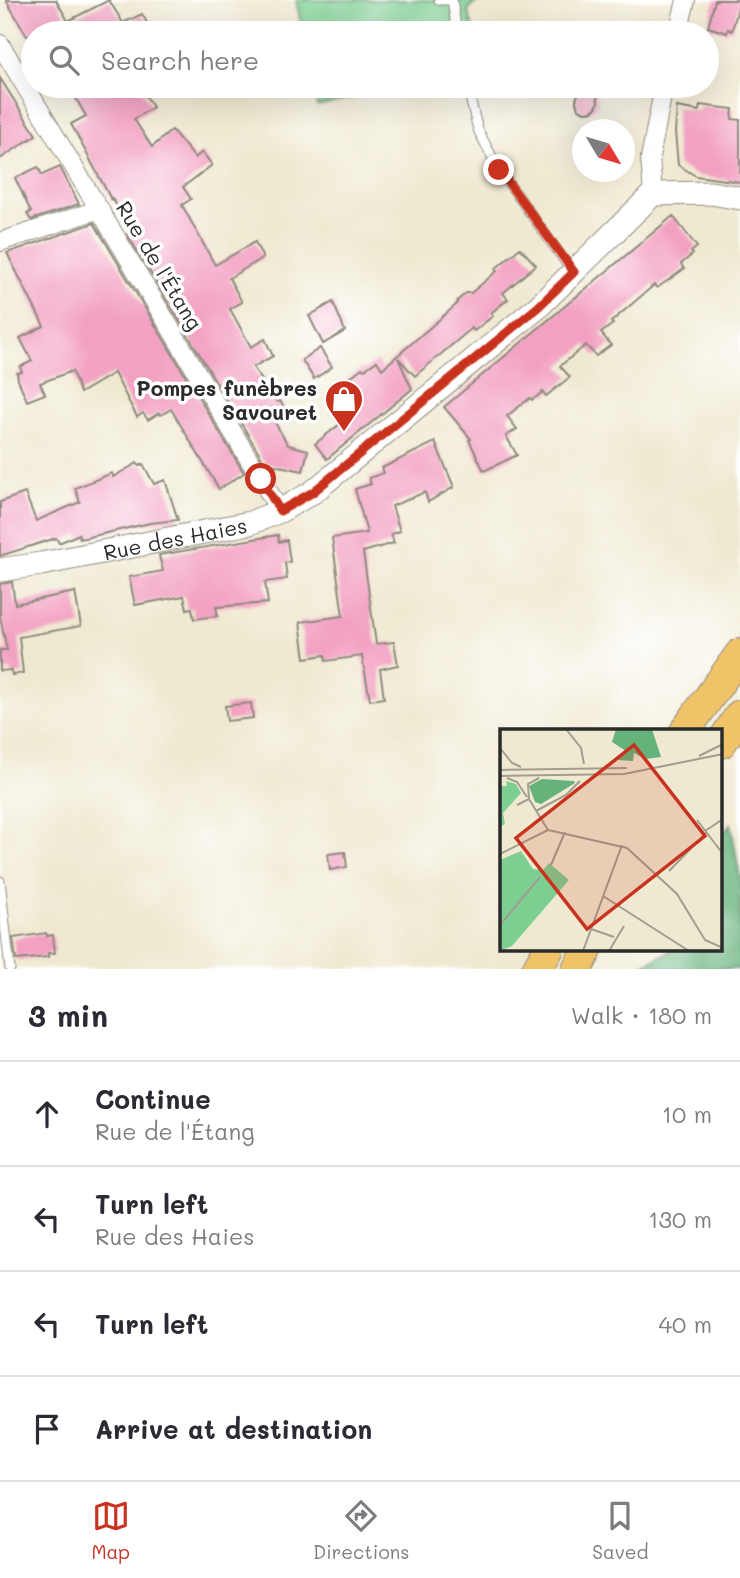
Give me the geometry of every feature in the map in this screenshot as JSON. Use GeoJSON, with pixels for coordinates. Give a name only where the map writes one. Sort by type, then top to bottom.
{"type":"FeatureCollection","features":[{"type":"Feature","properties":{"kind":"highway"},"geometry":{"type":"LineString","coordinates":[[686,729],[740,654]]}},
{"type":"Feature","properties":{"kind":"highway"},"geometry":{"type":"LineString","coordinates":[[722,742],[740,715]]}},
{"type":"Feature","properties":{"kind":"highway"},"geometry":{"type":"LineString","coordinates":[[537,969],[547,951]]}},
{"type":"Feature","properties":{"kind":"highway"},"geometry":{"type":"LineString","coordinates":[[577,969],[586,951]]}},
{"type":"Feature","properties":{"kind":"street"},"geometry":{"type":"LineString","coordinates":[[681,21],[686,0]]}},
{"type":"Feature","properties":{"kind":"street","name":"Rue de l'Étang"},"geometry":{"type":"LineString","coordinates":[[0,44],[21,79]]}},
{"type":"Feature","properties":{"kind":"street","name":"Rue de l'Étang"},"geometry":{"type":"LineString","coordinates":[[33,98],[280,511]]}},
{"type":"Feature","properties":{"kind":"street"},"geometry":{"type":"LineString","coordinates":[[662,98],[650,158],[653,194],[711,193],[740,198]]}},
{"type":"Feature","properties":{"kind":"street","name":"Rue des Haies"},"geometry":{"type":"LineString","coordinates":[[0,570],[41,565],[237,526],[280,511],[324,483],[538,307],[653,194]]}},
{"type":"Feature","properties":{"kind":"street"},"geometry":{"type":"LineString","coordinates":[[0,242],[100,209]]}},
{"type":"Feature","properties":{"kind":"lane"},"geometry":{"type":"LineString","coordinates":[[439,0],[452,0],[455,21]]}},
{"type":"Feature","properties":{"kind":"lane"},"geometry":{"type":"LineString","coordinates":[[470,98],[478,130],[499,170],[574,272]]}},
{"type":"Feature","properties":{"kind":"lane"},"geometry":{"type":"LineString","coordinates":[[0,881],[10,969]]}},
{"type":"Feature","properties":{"kind":"green space"},"geometry":{"type":"Polygon","coordinates":[[[296,0],[478,0],[468,10],[471,21],[300,21],[296,0]]]}},
{"type":"Feature","properties":{"kind":"green space"},"geometry":{"type":"Polygon","coordinates":[[[315,98],[352,98],[317,106],[315,98]]]}},
{"type":"Feature","properties":{"kind":"green space"},"geometry":{"type":"Polygon","coordinates":[[[731,824],[740,877],[740,969],[636,969],[670,951],[722,951],[722,835],[731,824]]]}},
{"type":"Feature","properties":{"kind":"building"},"geometry":{"type":"Polygon","coordinates":[[[6,0],[56,0],[68,21],[21,21],[21,26],[6,0]]]}},
{"type":"Feature","properties":{"kind":"building"},"geometry":{"type":"Polygon","coordinates":[[[109,0],[122,21],[68,21],[109,0]]]}},
{"type":"Feature","properties":{"kind":"building"},"geometry":{"type":"Polygon","coordinates":[[[715,0],[740,0],[732,31],[728,29],[727,33],[719,30],[719,21],[710,21],[715,0]]]}},
{"type":"Feature","properties":{"kind":"building"},"geometry":{"type":"Polygon","coordinates":[[[142,14],[146,21],[127,21],[142,14]]]}},
{"type":"Feature","properties":{"kind":"building"},"geometry":{"type":"Polygon","coordinates":[[[0,78],[36,135],[0,159],[0,78]]]}},
{"type":"Feature","properties":{"kind":"building"},"geometry":{"type":"Polygon","coordinates":[[[76,98],[147,98],[153,107],[134,119],[152,147],[172,130],[195,158],[202,152],[212,165],[183,187],[191,199],[182,205],[215,265],[255,242],[263,258],[229,278],[242,302],[230,309],[251,347],[265,339],[273,356],[253,367],[288,414],[274,421],[288,445],[308,450],[303,471],[265,463],[127,234],[132,231],[111,199],[71,124],[86,116],[76,98]]]}},
{"type":"Feature","properties":{"kind":"building"},"geometry":{"type":"Polygon","coordinates":[[[577,98],[597,98],[595,109],[587,112],[579,109],[576,101],[577,98]]]}},
{"type":"Feature","properties":{"kind":"building"},"geometry":{"type":"Polygon","coordinates":[[[700,105],[733,109],[732,119],[740,120],[740,182],[696,176],[678,165],[675,132],[677,107],[699,111],[700,105]]]}},
{"type":"Feature","properties":{"kind":"building"},"geometry":{"type":"Polygon","coordinates":[[[38,167],[42,175],[60,167],[79,204],[31,220],[27,214],[31,212],[15,178],[38,167]]]}},
{"type":"Feature","properties":{"kind":"building"},"geometry":{"type":"Polygon","coordinates":[[[673,216],[697,247],[681,264],[684,269],[657,288],[654,285],[611,322],[613,324],[601,333],[611,345],[596,356],[586,345],[560,366],[570,377],[546,396],[543,392],[532,400],[530,398],[507,416],[517,429],[506,436],[517,455],[484,471],[469,440],[471,439],[444,407],[673,216]]]}},
{"type":"Feature","properties":{"kind":"building"},"geometry":{"type":"Polygon","coordinates":[[[94,223],[244,473],[219,489],[171,409],[148,420],[143,413],[137,417],[114,373],[80,393],[72,371],[40,383],[45,394],[27,401],[17,373],[22,372],[20,367],[32,361],[20,338],[44,326],[7,253],[94,223]]]}},
{"type":"Feature","properties":{"kind":"building"},"geometry":{"type":"Polygon","coordinates":[[[520,248],[536,265],[503,293],[508,299],[491,313],[493,316],[474,331],[472,328],[415,376],[398,358],[412,389],[327,459],[315,444],[351,415],[338,399],[347,393],[340,385],[362,368],[364,370],[377,361],[382,369],[456,305],[466,293],[471,293],[497,271],[495,269],[520,248]]]}},
{"type":"Feature","properties":{"kind":"building"},"geometry":{"type":"Polygon","coordinates":[[[333,302],[345,331],[323,344],[309,316],[333,302]]]}},
{"type":"Feature","properties":{"kind":"building"},"geometry":{"type":"Polygon","coordinates":[[[320,348],[332,367],[314,379],[302,360],[320,348]]]}},
{"type":"Feature","properties":{"kind":"building"},"geometry":{"type":"Polygon","coordinates":[[[435,442],[454,487],[428,502],[425,492],[392,506],[400,531],[391,534],[394,543],[363,552],[376,644],[394,642],[398,665],[380,669],[384,698],[370,700],[362,656],[326,661],[325,655],[305,658],[300,622],[343,616],[332,538],[367,533],[355,489],[371,484],[369,478],[384,473],[382,468],[435,442]]]}},
{"type":"Feature","properties":{"kind":"building"},"geometry":{"type":"Polygon","coordinates":[[[137,463],[139,466],[143,464],[154,484],[165,480],[178,520],[150,523],[80,539],[79,534],[59,543],[56,538],[0,556],[0,502],[25,493],[36,521],[80,502],[75,488],[112,473],[113,477],[137,463]]]}},
{"type":"Feature","properties":{"kind":"building"},"geometry":{"type":"Polygon","coordinates":[[[278,535],[279,542],[287,540],[290,562],[285,563],[287,579],[265,582],[268,603],[216,607],[218,616],[194,619],[192,608],[187,609],[184,596],[135,605],[129,577],[163,571],[159,555],[278,535]]]}},
{"type":"Feature","properties":{"kind":"building"},"geometry":{"type":"Polygon","coordinates":[[[12,582],[15,604],[75,592],[81,626],[19,637],[23,673],[12,675],[11,670],[0,671],[0,650],[7,650],[0,617],[0,584],[12,582]]]}},
{"type":"Feature","properties":{"kind":"building"},"geometry":{"type":"Polygon","coordinates":[[[251,703],[253,718],[227,721],[225,706],[251,703]]]}},
{"type":"Feature","properties":{"kind":"building"},"geometry":{"type":"Polygon","coordinates":[[[345,852],[347,867],[330,870],[328,854],[345,852]]]}},
{"type":"Feature","properties":{"kind":"building"},"geometry":{"type":"Polygon","coordinates":[[[46,933],[47,936],[53,935],[55,953],[48,953],[48,957],[16,960],[13,938],[46,933]]]}},
{"type":"Feature","properties":{"kind":"place","name":"Pompes funèbres Savouret"},"geometry":{"type":"Point","coordinates":[344,433]}},
{"type":"Feature","properties":{"kind":"route"},"geometry":{"type":"LineString","coordinates":[[261,479],[280,511],[313,492],[538,307],[574,272],[499,170]]}}]}
